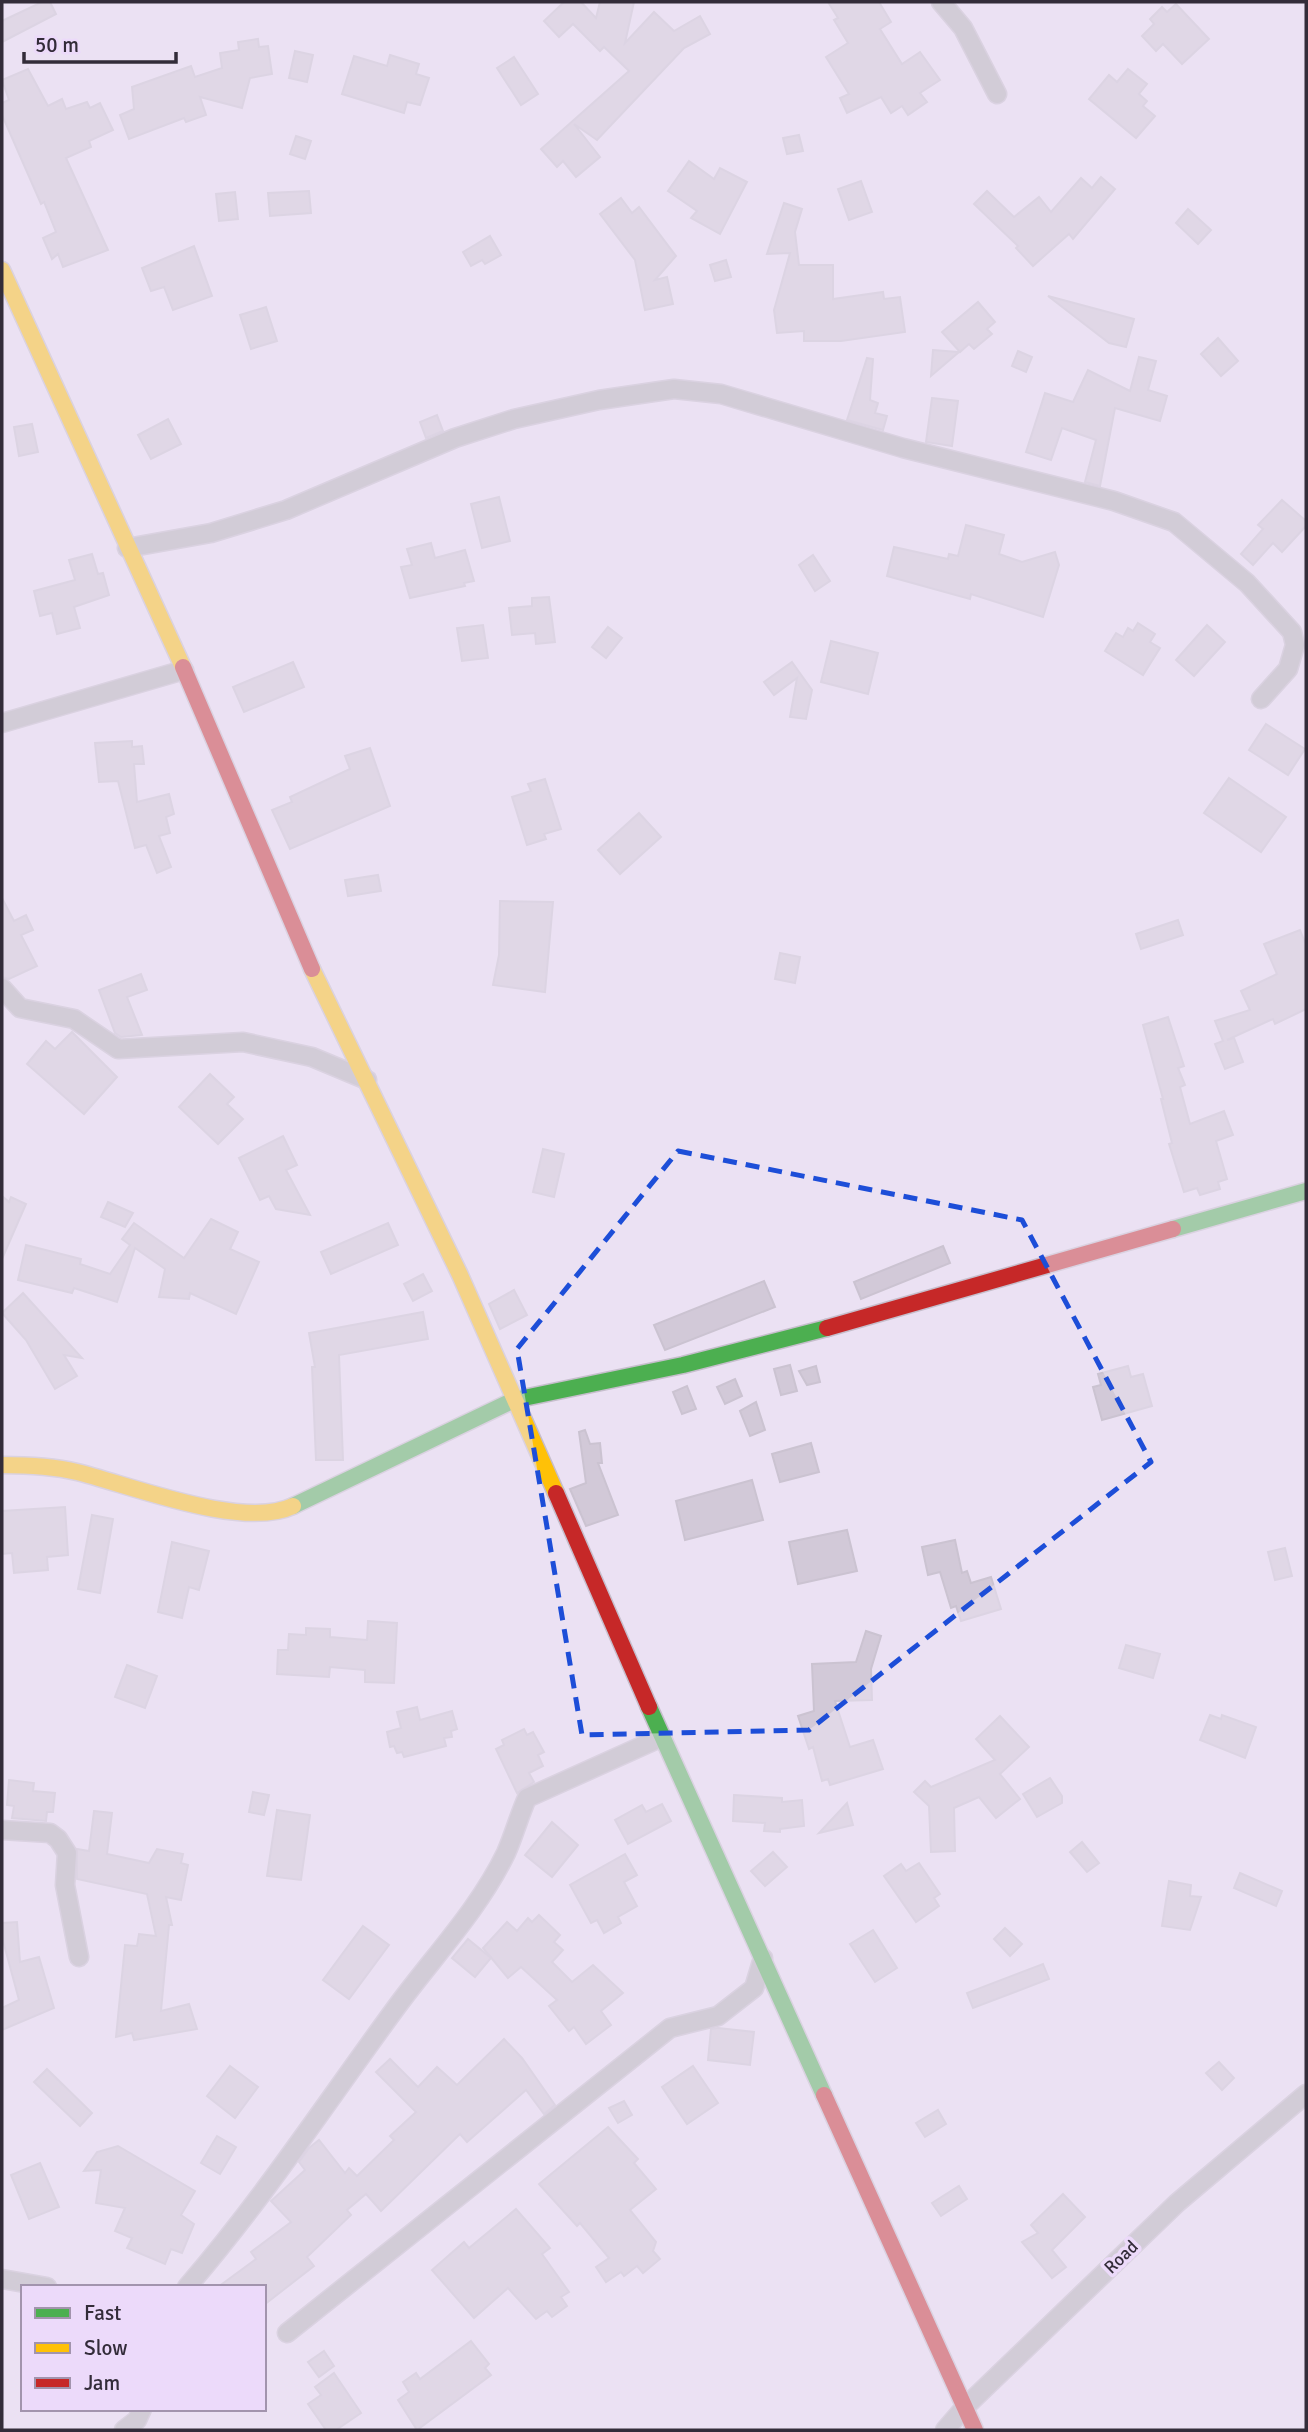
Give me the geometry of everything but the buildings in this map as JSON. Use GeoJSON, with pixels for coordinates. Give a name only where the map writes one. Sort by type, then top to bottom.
{"type":"FeatureCollection","features":[{"type":"Feature","properties":{"kind":"street"},"geometry":{"type":"LineString","coordinates":[[940,2],[963,29],[997,94]]}},
{"type":"Feature","properties":{"kind":"street"},"geometry":{"type":"LineString","coordinates":[[2,270],[184,670],[298,939],[455,1264],[662,1737],[975,2430]]}},
{"type":"Feature","properties":{"kind":"street"},"geometry":{"type":"LineString","coordinates":[[127,548],[211,533],[286,510],[455,438],[514,419],[599,400],[674,389],[721,394],[903,448],[1125,504],[1174,522],[1247,583],[1292,632],[1295,645],[1288,669],[1261,699]]}},
{"type":"Feature","properties":{"kind":"street"},"geometry":{"type":"LineString","coordinates":[[2,723],[184,670]]}},
{"type":"Feature","properties":{"kind":"street"},"geometry":{"type":"LineString","coordinates":[[2,988],[20,1008]]}},
{"type":"Feature","properties":{"kind":"street"},"geometry":{"type":"LineString","coordinates":[[2,1007],[74,1019],[118,1049],[243,1042],[312,1057],[367,1080]]}},
{"type":"Feature","properties":{"kind":"street"},"geometry":{"type":"LineString","coordinates":[[2,1465],[41,1466],[107,1478],[200,1505],[265,1514],[287,1509],[514,1400],[778,1342],[1306,1191]]}},
{"type":"Feature","properties":{"kind":"street"},"geometry":{"type":"LineString","coordinates":[[189,2285],[230,2237],[318,2120],[395,2009],[473,1908],[506,1852],[527,1798],[662,1737]]}},
{"type":"Feature","properties":{"kind":"street"},"geometry":{"type":"LineString","coordinates":[[2,1830],[50,1833],[58,1839],[67,1853],[65,1885],[79,1957]]}},
{"type":"Feature","properties":{"kind":"street"},"geometry":{"type":"LineString","coordinates":[[287,2333],[670,2028],[718,2016],[754,1988],[763,1958]]}},
{"type":"Feature","properties":{"kind":"street","name":"Road"},"geometry":{"type":"LineString","coordinates":[[945,2430],[964,2408],[1177,2203],[1306,2094]]}},
{"type":"Feature","properties":{"kind":"street"},"geometry":{"type":"LineString","coordinates":[[2,2279],[36,2285]]}},
{"type":"Feature","properties":{"kind":"street"},"geometry":{"type":"LineString","coordinates":[[124,2430],[137,2420],[141,2411]]}},
{"type":"Feature","properties":{"kind":"highlighted area"},"geometry":{"type":"Polygon","coordinates":[[[678,1151],[1022,1220],[1151,1462],[809,1730],[582,1735],[517,1349],[678,1151]]]}},
{"type":"Feature","properties":{"kind":"traffic: fast"},"geometry":{"type":"LineString","coordinates":[[1173,1229],[1306,1191]]}},
{"type":"Feature","properties":{"kind":"traffic: fast"},"geometry":{"type":"LineString","coordinates":[[293,1506],[514,1400],[683,1365],[827,1328]]}},
{"type":"Feature","properties":{"kind":"traffic: fast"},"geometry":{"type":"LineString","coordinates":[[649,1707],[824,2095]]}},
{"type":"Feature","properties":{"kind":"traffic: slow"},"geometry":{"type":"LineString","coordinates":[[2,270],[183,667]]}},
{"type":"Feature","properties":{"kind":"traffic: slow"},"geometry":{"type":"LineString","coordinates":[[312,969],[460,1275],[556,1493]]}},
{"type":"Feature","properties":{"kind":"traffic: slow"},"geometry":{"type":"LineString","coordinates":[[2,1465],[68,1470],[155,1495],[217,1509],[246,1513],[272,1512],[293,1506]]}},
{"type":"Feature","properties":{"kind":"traffic: jam"},"geometry":{"type":"LineString","coordinates":[[183,667],[312,969]]}},
{"type":"Feature","properties":{"kind":"traffic: jam"},"geometry":{"type":"LineString","coordinates":[[827,1328],[1173,1229]]}},
{"type":"Feature","properties":{"kind":"traffic: jam"},"geometry":{"type":"LineString","coordinates":[[556,1493],[649,1707]]}},
{"type":"Feature","properties":{"kind":"traffic: jam"},"geometry":{"type":"LineString","coordinates":[[824,2095],[975,2430]]}}]}
